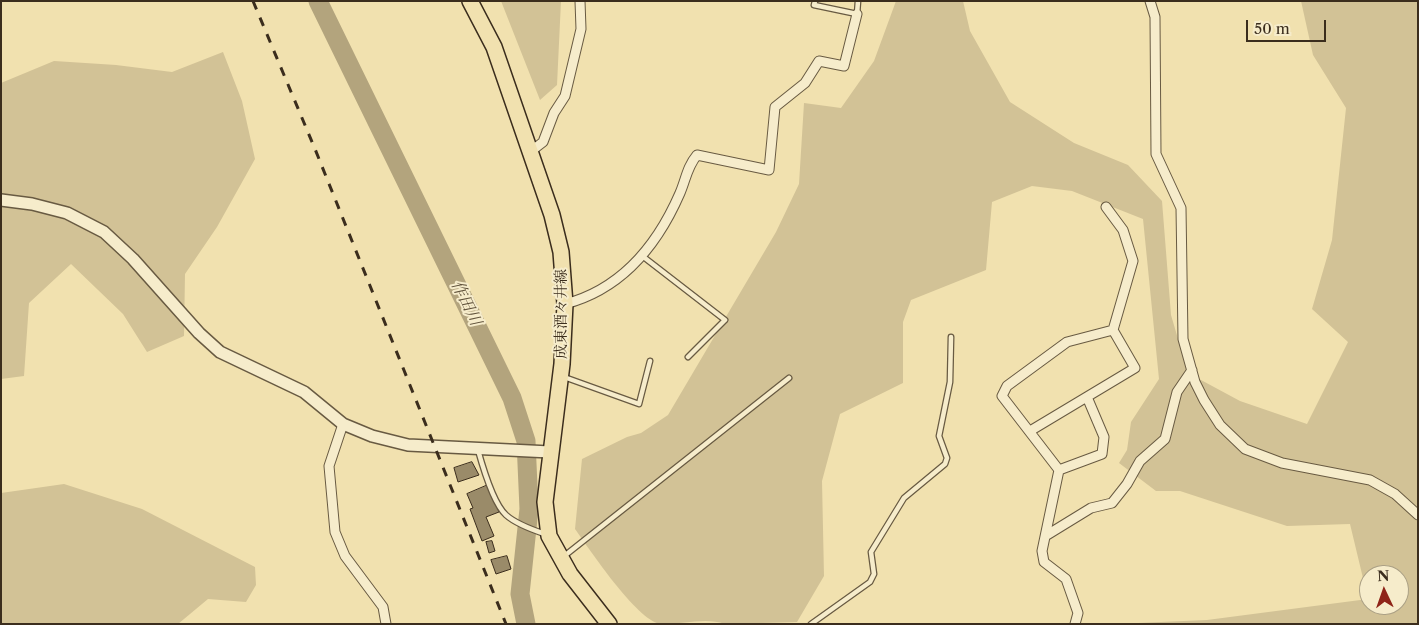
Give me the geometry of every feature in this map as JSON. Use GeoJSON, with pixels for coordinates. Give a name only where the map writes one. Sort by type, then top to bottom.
{"type":"FeatureCollection","features":[{"type":"Feature","properties":{"kind":"main road","name":"成東酒々井線"},"geometry":{"type":"LineString","coordinates":[[470,1],[494,47],[552,215],[561,252],[565,304],[560,376],[545,502],[549,536],[560,559],[609,624]]}},
{"type":"Feature","properties":{"kind":"street"},"geometry":{"type":"LineString","coordinates":[[530,152],[543,142],[554,113],[565,96],[581,29],[580,1]]}},
{"type":"Feature","properties":{"kind":"street"},"geometry":{"type":"LineString","coordinates":[[1150,1],[1155,17],[1156,154],[1181,208],[1183,339],[1192,370],[1212,414],[1231,437],[1245,449],[1282,463],[1370,480],[1395,494],[1418,515]]}},
{"type":"Feature","properties":{"kind":"street"},"geometry":{"type":"LineString","coordinates":[[565,304],[588,298],[625,274],[658,236],[680,193],[689,164],[697,155],[769,170],[775,107],[805,83],[819,62],[844,66],[858,14]]}},
{"type":"Feature","properties":{"kind":"street"},"geometry":{"type":"LineString","coordinates":[[1,200],[32,204],[67,213],[104,232],[139,265],[199,332],[220,352],[304,392],[343,424],[372,436],[408,445],[550,452]]}},
{"type":"Feature","properties":{"kind":"street"},"geometry":{"type":"LineString","coordinates":[[1030,431],[1135,368],[1113,330],[1133,261],[1123,230],[1106,207]]}},
{"type":"Feature","properties":{"kind":"street"},"geometry":{"type":"LineString","coordinates":[[1075,624],[1078,612],[1066,580],[1044,562],[1042,551],[1047,535],[1059,470],[1002,396],[1007,386],[1067,342],[1113,330]]}},
{"type":"Feature","properties":{"kind":"street"},"geometry":{"type":"LineString","coordinates":[[1047,535],[1091,508],[1112,503],[1127,484],[1140,461],[1166,439],[1177,392],[1192,370]]}},
{"type":"Feature","properties":{"kind":"street"},"geometry":{"type":"LineString","coordinates":[[1059,470],[1102,454],[1104,437],[1087,397]]}},
{"type":"Feature","properties":{"kind":"street"},"geometry":{"type":"LineString","coordinates":[[343,424],[329,466],[336,532],[345,556],[382,608],[386,624]]}},
{"type":"Feature","properties":{"kind":"lane"},"geometry":{"type":"LineString","coordinates":[[814,1],[814,5],[858,14],[858,1]]}},
{"type":"Feature","properties":{"kind":"lane"},"geometry":{"type":"LineString","coordinates":[[641,255],[724,320],[688,357]]}},
{"type":"Feature","properties":{"kind":"lane"},"geometry":{"type":"LineString","coordinates":[[811,624],[870,582],[874,574],[871,552],[904,498],[945,464],[946,458],[939,436],[950,382],[951,337]]}},
{"type":"Feature","properties":{"kind":"lane"},"geometry":{"type":"LineString","coordinates":[[560,376],[639,404],[650,361]]}},
{"type":"Feature","properties":{"kind":"lane"},"geometry":{"type":"LineString","coordinates":[[560,559],[668,476],[789,378]]}},
{"type":"Feature","properties":{"kind":"lane"},"geometry":{"type":"LineString","coordinates":[[478,449],[487,478],[500,508],[507,516],[534,531],[549,536]]}},
{"type":"Feature","properties":{"kind":"shaded area"},"geometry":{"type":"Polygon","coordinates":[[[501,1],[561,1],[557,85],[540,100],[501,1]]]}},
{"type":"Feature","properties":{"kind":"shaded area"},"geometry":{"type":"Polygon","coordinates":[[[896,1],[963,1],[970,31],[1010,102],[1074,143],[1128,165],[1162,201],[1171,315],[1188,373],[1240,401],[1307,424],[1348,342],[1312,309],[1332,240],[1346,108],[1313,55],[1301,1],[1418,1],[1418,624],[1115,624],[1207,620],[1359,600],[1359,615],[1409,615],[1409,565],[1360,565],[1350,524],[1287,526],[1180,491],[1156,491],[1119,463],[1127,450],[1131,422],[1159,379],[1143,219],[1072,191],[1032,186],[992,202],[986,270],[911,300],[903,322],[903,383],[840,414],[822,481],[824,576],[797,622],[725,624],[701,621],[660,624],[639,610],[602,567],[575,529],[582,459],[627,437],[641,433],[668,415],[776,232],[799,184],[804,103],[841,108],[874,61],[896,1]]]}},
{"type":"Feature","properties":{"kind":"shaded area"},"geometry":{"type":"Polygon","coordinates":[[[223,52],[242,101],[255,159],[217,227],[185,274],[184,336],[147,352],[123,314],[71,264],[29,303],[24,376],[1,379],[1,83],[54,61],[116,65],[172,72],[223,52]]]}},
{"type":"Feature","properties":{"kind":"shaded area"},"geometry":{"type":"Polygon","coordinates":[[[64,484],[142,509],[255,567],[256,585],[246,602],[208,599],[178,624],[1,624],[1,493],[64,484]]]}},
{"type":"Feature","properties":{"kind":"building"},"geometry":{"type":"Polygon","coordinates":[[[472,462],[479,475],[458,482],[454,468],[472,462]]]}},
{"type":"Feature","properties":{"kind":"building"},"geometry":{"type":"Polygon","coordinates":[[[488,485],[499,512],[486,517],[494,536],[482,541],[470,509],[473,508],[467,494],[488,485]]]}},
{"type":"Feature","properties":{"kind":"building"},"geometry":{"type":"Polygon","coordinates":[[[492,541],[495,551],[489,553],[486,542],[492,541]]]}},
{"type":"Feature","properties":{"kind":"building"},"geometry":{"type":"Polygon","coordinates":[[[507,556],[511,569],[496,574],[491,560],[507,556]]]}},
{"type":"Feature","properties":{"kind":"waterway","name":"作田川"},"geometry":{"type":"LineString","coordinates":[[318,1],[512,398],[526,441],[529,509],[520,594],[526,624]]}},
{"type":"Feature","properties":{"kind":"railway"},"geometry":{"type":"LineString","coordinates":[[253,1],[315,149],[506,624]]}}]}
